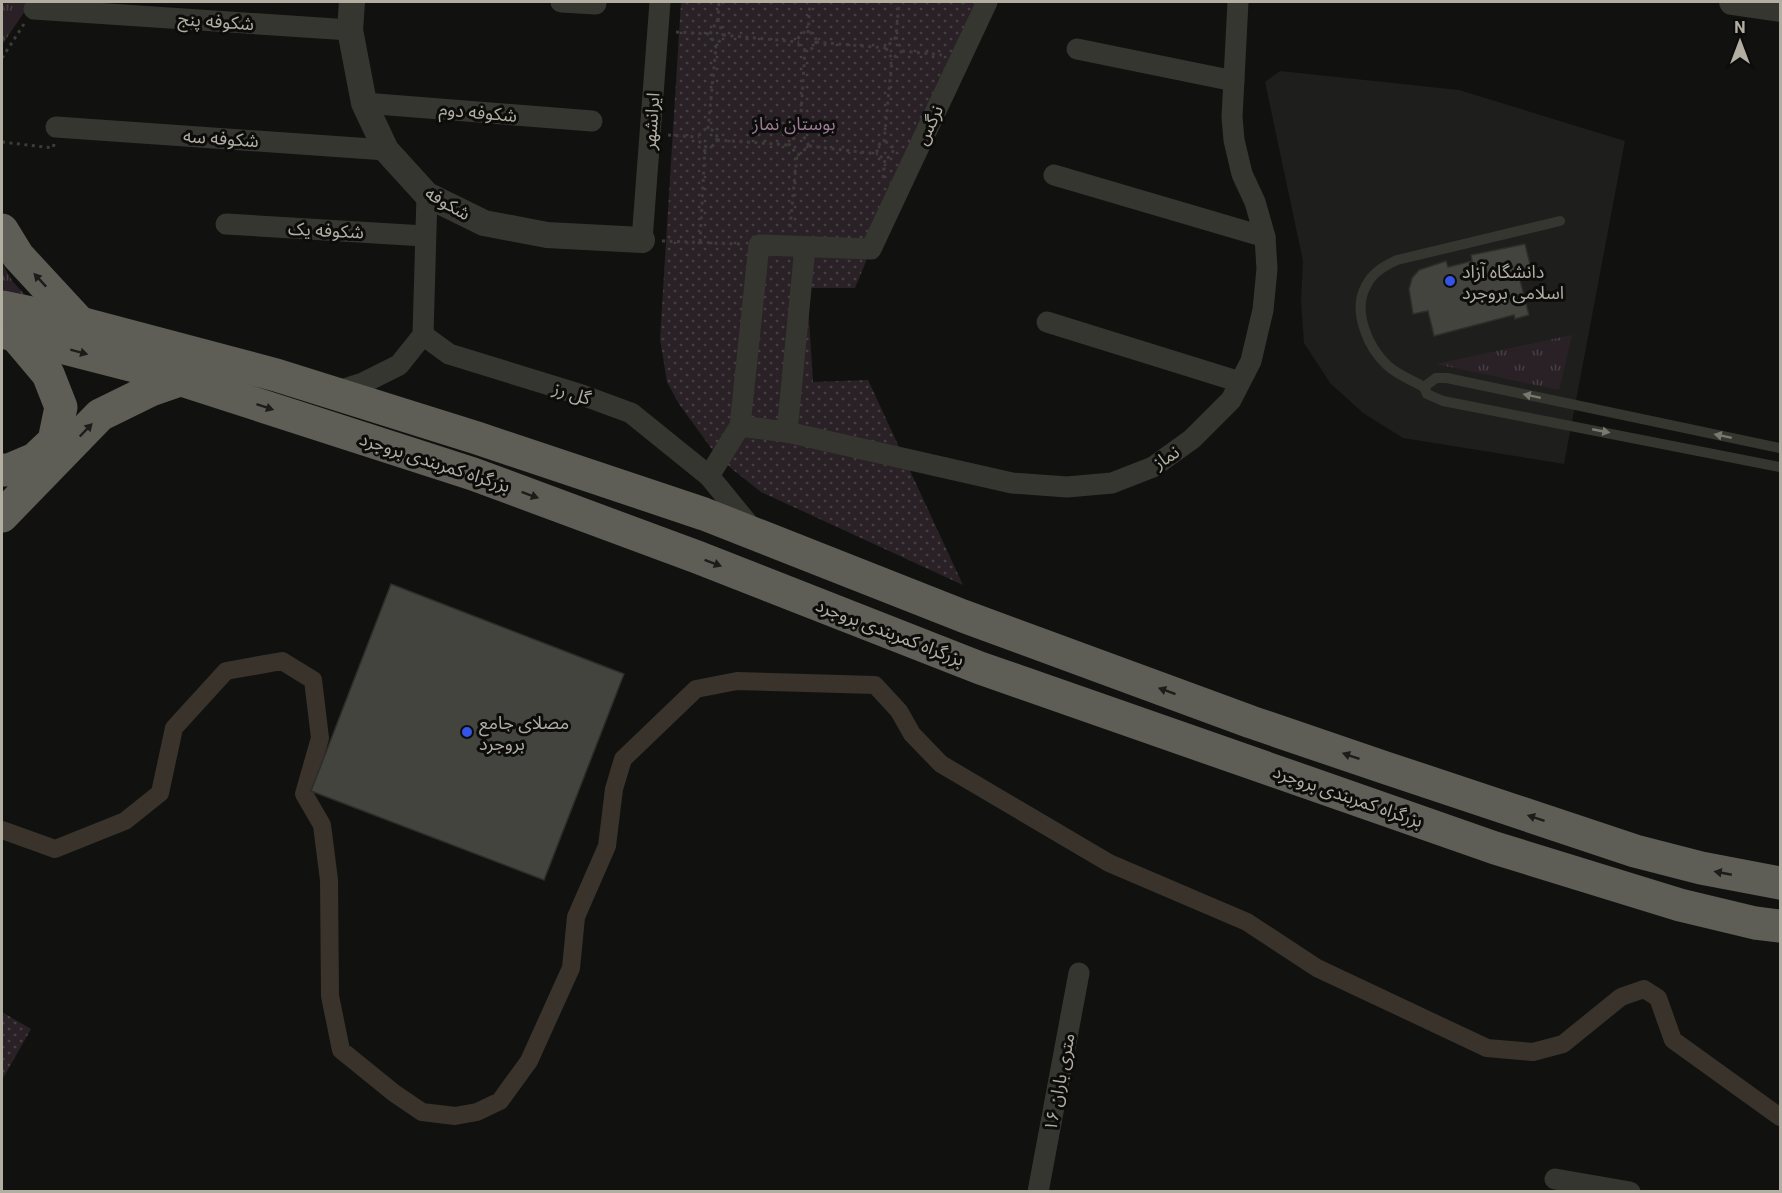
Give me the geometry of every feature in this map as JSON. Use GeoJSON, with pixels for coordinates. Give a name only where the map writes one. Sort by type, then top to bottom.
{"type":"FeatureCollection","features":[{"type":"Feature","properties":{"kind":"highway"},"geometry":{"type":"LineString","coordinates":[[2,230],[18,256],[80,323]]}},
{"type":"Feature","properties":{"kind":"highway","name":"بزرگراه کمربندی بروجرد"},"geometry":{"type":"LineString","coordinates":[[2,307],[80,323],[276,375],[602,480],[704,514],[974,620],[1240,718],[1635,851],[1701,868],[1780,883]]}},
{"type":"Feature","properties":{"kind":"highway"},"geometry":{"type":"LineString","coordinates":[[2,470],[9,470],[35,459],[54,441],[61,407],[48,374],[9,334]]}},
{"type":"Feature","properties":{"kind":"highway","name":"بزرگراه کمربندی بروجرد"},"geometry":{"type":"LineString","coordinates":[[9,334],[154,371],[473,474],[697,557],[980,668],[1495,848],[1680,905],[1755,923],[1780,926]]}},
{"type":"Feature","properties":{"kind":"highway"},"geometry":{"type":"LineString","coordinates":[[2,516],[100,415],[151,390],[180,380]]}},
{"type":"Feature","properties":{"kind":"street","name":"شکوفه"},"geometry":{"type":"LineString","coordinates":[[352,2],[350,30],[364,103],[386,150],[427,195],[484,223],[547,235],[642,240]]}},
{"type":"Feature","properties":{"kind":"street"},"geometry":{"type":"LineString","coordinates":[[561,2],[596,4]]}},
{"type":"Feature","properties":{"kind":"street","name":"ایرانشهر"},"geometry":{"type":"LineString","coordinates":[[642,240],[660,2]]}},
{"type":"Feature","properties":{"kind":"street","name":"نرگس"},"geometry":{"type":"LineString","coordinates":[[797,246],[871,249],[987,2]]}},
{"type":"Feature","properties":{"kind":"street","name":"نماز"},"geometry":{"type":"LineString","coordinates":[[740,426],[787,432],[1012,483],[1067,487],[1112,483],[1153,467],[1192,440],[1231,400],[1251,361],[1263,310],[1267,269],[1265,237],[1255,202],[1242,174],[1233,140],[1233,81],[1238,2]]}},
{"type":"Feature","properties":{"kind":"street"},"geometry":{"type":"LineString","coordinates":[[1731,2],[1780,9]]}},
{"type":"Feature","properties":{"kind":"street","name":"شکوفه پنج"},"geometry":{"type":"LineString","coordinates":[[34,9],[350,30]]}},
{"type":"Feature","properties":{"kind":"street"},"geometry":{"type":"LineString","coordinates":[[1077,50],[1233,81]]}},
{"type":"Feature","properties":{"kind":"street","name":"شکوفه دوم"},"geometry":{"type":"LineString","coordinates":[[364,103],[592,121]]}},
{"type":"Feature","properties":{"kind":"street","name":"شکوفه سه"},"geometry":{"type":"LineString","coordinates":[[56,127],[386,150]]}},
{"type":"Feature","properties":{"kind":"street"},"geometry":{"type":"LineString","coordinates":[[1054,175],[1265,237]]}},
{"type":"Feature","properties":{"kind":"street"},"geometry":{"type":"LineString","coordinates":[[332,393],[363,383],[399,364],[423,335],[427,195]]}},
{"type":"Feature","properties":{"kind":"street","name":"شکوفه یک"},"geometry":{"type":"LineString","coordinates":[[226,224],[425,236]]}},
{"type":"Feature","properties":{"kind":"street"},"geometry":{"type":"LineString","coordinates":[[709,476],[740,426],[759,245],[797,246],[787,432]]}},
{"type":"Feature","properties":{"kind":"street"},"geometry":{"type":"LineString","coordinates":[[1047,322],[1240,382]]}},
{"type":"Feature","properties":{"kind":"street","name":"گل رز"},"geometry":{"type":"LineString","coordinates":[[423,335],[449,354],[632,413],[709,476],[757,535]]}},
{"type":"Feature","properties":{"kind":"street","name":"۱۶ متری باران"},"geometry":{"type":"LineString","coordinates":[[1038,1191],[1079,973]]}},
{"type":"Feature","properties":{"kind":"street"},"geometry":{"type":"LineString","coordinates":[[1555,1179],[1630,1191]]}},
{"type":"Feature","properties":{"kind":"lane"},"geometry":{"type":"LineString","coordinates":[[1560,221],[1397,260],[1380,269],[1363,292],[1361,309],[1366,333],[1386,364],[1424,387],[1427,394],[1443,401],[1780,467]]}},
{"type":"Feature","properties":{"kind":"lane"},"geometry":{"type":"LineString","coordinates":[[1424,387],[1436,378],[1447,378],[1780,448]]}},
{"type":"Feature","properties":{"kind":"path"},"geometry":{"type":"LineString","coordinates":[[708,129],[716,47],[723,36],[718,19],[719,2]]}},
{"type":"Feature","properties":{"kind":"path"},"geometry":{"type":"LineString","coordinates":[[808,33],[810,2]]}},
{"type":"Feature","properties":{"kind":"path"},"geometry":{"type":"LineString","coordinates":[[899,2],[896,38],[902,51]]}},
{"type":"Feature","properties":{"kind":"path"},"geometry":{"type":"LineString","coordinates":[[2,58],[34,9]]}},
{"type":"Feature","properties":{"kind":"path"},"geometry":{"type":"LineString","coordinates":[[710,34],[718,19]]}},
{"type":"Feature","properties":{"kind":"path"},"geometry":{"type":"LineString","coordinates":[[657,32],[710,34]]}},
{"type":"Feature","properties":{"kind":"path"},"geometry":{"type":"LineString","coordinates":[[808,33],[815,37],[816,42],[812,49],[805,50],[801,48],[800,36],[808,33]]}},
{"type":"Feature","properties":{"kind":"path"},"geometry":{"type":"LineString","coordinates":[[710,34],[716,47]]}},
{"type":"Feature","properties":{"kind":"path"},"geometry":{"type":"LineString","coordinates":[[723,36],[799,42]]}},
{"type":"Feature","properties":{"kind":"path"},"geometry":{"type":"LineString","coordinates":[[816,42],[886,48],[896,38]]}},
{"type":"Feature","properties":{"kind":"path"},"geometry":{"type":"LineString","coordinates":[[878,154],[878,147],[884,142],[892,59],[886,48]]}},
{"type":"Feature","properties":{"kind":"path"},"geometry":{"type":"LineString","coordinates":[[789,145],[800,130],[805,50]]}},
{"type":"Feature","properties":{"kind":"path"},"geometry":{"type":"LineString","coordinates":[[892,59],[902,51],[961,57]]}},
{"type":"Feature","properties":{"kind":"path"},"geometry":{"type":"LineString","coordinates":[[2,142],[53,148],[56,127]]}},
{"type":"Feature","properties":{"kind":"path"},"geometry":{"type":"LineString","coordinates":[[708,129],[714,131],[717,140],[713,145],[705,146],[700,143],[699,137],[703,130],[708,129]]}},
{"type":"Feature","properties":{"kind":"path"},"geometry":{"type":"LineString","coordinates":[[800,130],[809,146]]}},
{"type":"Feature","properties":{"kind":"path"},"geometry":{"type":"LineString","coordinates":[[650,134],[699,137]]}},
{"type":"Feature","properties":{"kind":"path"},"geometry":{"type":"LineString","coordinates":[[717,140],[789,145],[797,154],[797,246]]}},
{"type":"Feature","properties":{"kind":"path"},"geometry":{"type":"LineString","coordinates":[[797,154],[809,146],[878,154],[885,159],[894,153],[892,145],[884,142]]}},
{"type":"Feature","properties":{"kind":"path"},"geometry":{"type":"LineString","coordinates":[[700,242],[705,146]]}},
{"type":"Feature","properties":{"kind":"path"},"geometry":{"type":"LineString","coordinates":[[642,240],[759,245]]}},
{"type":"Feature","properties":{"kind":"shaded area","name":"دانشگاه آزاد اسلامی بروجرد"},"geometry":{"type":"Polygon","coordinates":[[[1280,71],[1459,90],[1625,141],[1564,464],[1403,438],[1363,413],[1330,383],[1304,343],[1301,301],[1303,261],[1265,82],[1280,71]]]}},
{"type":"Feature","properties":{"kind":"green space"},"geometry":{"type":"Polygon","coordinates":[[[3,2],[31,2],[2,45],[3,2]]]}},
{"type":"Feature","properties":{"kind":"green space","name":"بوستان نماز"},"geometry":{"type":"Polygon","coordinates":[[[681,2],[982,2],[855,288],[807,288],[813,382],[868,380],[963,585],[761,492],[732,469],[711,448],[679,404],[667,382],[660,339],[681,2]]]}},
{"type":"Feature","properties":{"kind":"green space"},"geometry":{"type":"Polygon","coordinates":[[[2,263],[13,282],[28,298],[2,294],[2,263]]]}},
{"type":"Feature","properties":{"kind":"green space"},"geometry":{"type":"Polygon","coordinates":[[[1572,335],[1559,390],[1436,364],[1572,335]]]}},
{"type":"Feature","properties":{"kind":"green space"},"geometry":{"type":"Polygon","coordinates":[[[2,1012],[31,1029],[2,1080],[2,1012]]]}},
{"type":"Feature","properties":{"kind":"building"},"geometry":{"type":"Polygon","coordinates":[[[1525,244],[1533,276],[1520,280],[1529,315],[1515,319],[1514,315],[1434,336],[1428,311],[1413,314],[1409,289],[1412,278],[1419,270],[1446,261],[1448,267],[1472,261],[1471,255],[1525,244]]]}},
{"type":"Feature","properties":{"kind":"building","name":"مصلای جامع بروجرد"},"geometry":{"type":"Polygon","coordinates":[[[391,584],[624,674],[544,880],[311,791],[391,584]]]}},
{"type":"Feature","properties":{"kind":"waterway"},"geometry":{"type":"LineString","coordinates":[[2,830],[55,849],[125,821],[160,793],[174,728],[226,671],[282,661],[313,680],[320,738],[304,794],[322,825],[329,880],[330,996],[341,1050],[394,1093],[422,1112],[455,1116],[477,1112],[500,1101],[529,1061],[571,968],[576,917],[607,846],[614,789],[623,759],[696,689],[737,681],[875,685],[899,711],[912,734],[941,764],[1109,863],[1247,922],[1317,968],[1487,1048],[1533,1052],[1563,1044],[1621,997],[1644,989],[1658,998],[1673,1040],[1780,1117]]}},
{"type":"Feature","properties":{"kind":"place","name":"دانشگاه آزاد اسلامی بروجرد"},"geometry":{"type":"Point","coordinates":[1450,281]}},
{"type":"Feature","properties":{"kind":"place","name":"مصلای جامع بروجرد"},"geometry":{"type":"Point","coordinates":[467,732]}}]}
